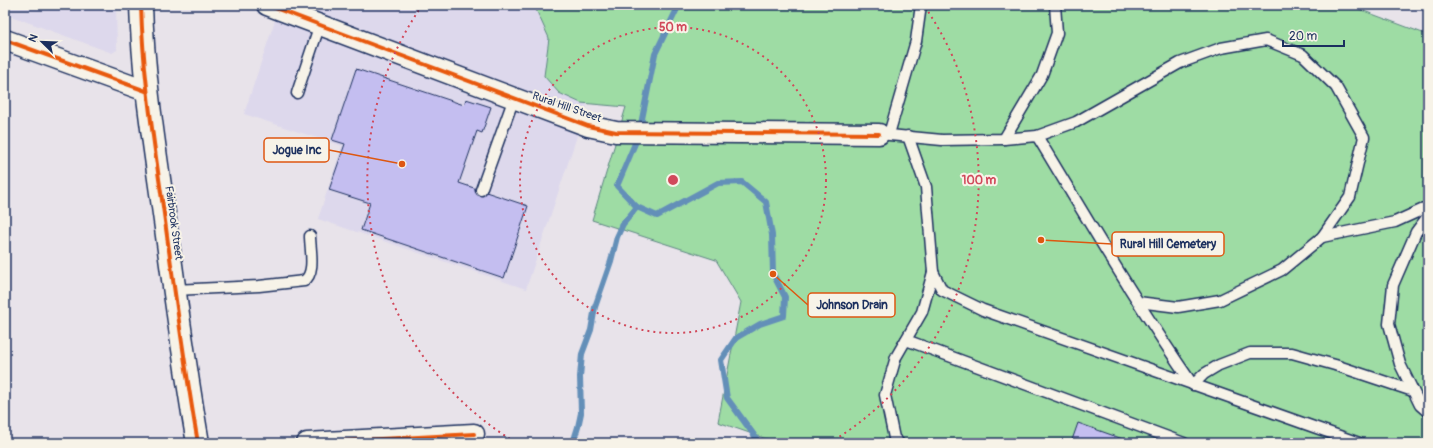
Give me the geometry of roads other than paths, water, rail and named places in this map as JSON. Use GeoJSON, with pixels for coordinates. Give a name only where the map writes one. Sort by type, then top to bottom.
{"type":"FeatureCollection","features":[{"type":"Feature","properties":{"kind":"street","name":"Fairbrook Street"},"geometry":{"type":"LineString","coordinates":[[141,5],[146,91],[188,387],[198,443]]}},
{"type":"Feature","properties":{"kind":"street","name":"Rural Hill Street"},"geometry":{"type":"LineString","coordinates":[[267,5],[588,126],[616,132],[674,131],[884,134]]}},
{"type":"Feature","properties":{"kind":"street"},"geometry":{"type":"LineString","coordinates":[[5,40],[146,91]]}},
{"type":"Feature","properties":{"kind":"street"},"geometry":{"type":"LineString","coordinates":[[307,443],[474,434]]}},
{"type":"Feature","properties":{"kind":"lane"},"geometry":{"type":"LineString","coordinates":[[921,5],[916,41],[884,134],[942,140],[1004,139],[1037,136],[1076,122],[1180,63],[1221,48],[1266,40],[1303,55],[1336,87],[1364,137],[1350,197],[1322,237],[1282,270],[1220,300],[1178,307],[1138,302]]}},
{"type":"Feature","properties":{"kind":"lane"},"geometry":{"type":"LineString","coordinates":[[1004,139],[1042,75],[1057,33],[1056,5]]}},
{"type":"Feature","properties":{"kind":"lane"},"geometry":{"type":"LineString","coordinates":[[297,93],[320,24]]}},
{"type":"Feature","properties":{"kind":"lane"},"geometry":{"type":"LineString","coordinates":[[481,190],[514,98]]}},
{"type":"Feature","properties":{"kind":"lane"},"geometry":{"type":"LineString","coordinates":[[899,443],[894,438],[885,395],[896,357],[922,312],[933,272],[926,187],[908,136]]}},
{"type":"Feature","properties":{"kind":"lane"},"geometry":{"type":"LineString","coordinates":[[1037,136],[1138,302],[1193,385]]}},
{"type":"Feature","properties":{"kind":"lane"},"geometry":{"type":"LineString","coordinates":[[1322,237],[1395,222],[1428,207]]}},
{"type":"Feature","properties":{"kind":"lane"},"geometry":{"type":"LineString","coordinates":[[1428,216],[1416,232],[1393,285],[1389,324],[1400,364],[1420,405],[1428,412]]}},
{"type":"Feature","properties":{"kind":"lane"},"geometry":{"type":"LineString","coordinates":[[174,290],[259,286],[304,281],[309,276],[311,267],[310,236]]}},
{"type":"Feature","properties":{"kind":"lane"},"geometry":{"type":"LineString","coordinates":[[933,272],[942,290],[983,310],[1359,443]]}},
{"type":"Feature","properties":{"kind":"lane"},"geometry":{"type":"LineString","coordinates":[[906,340],[1184,443]]}},
{"type":"Feature","properties":{"kind":"lane"},"geometry":{"type":"LineString","coordinates":[[1193,385],[1204,374],[1219,365],[1250,353],[1292,353],[1335,365],[1413,391]]}},
{"type":"Feature","properties":{"kind":"waterway"},"geometry":{"type":"LineString","coordinates":[[679,5],[655,54],[639,134],[617,186],[637,207],[657,216],[718,183],[742,182],[766,202],[772,235],[773,274],[785,297],[784,316],[760,324],[736,338],[721,360],[727,398],[759,443]]}},
{"type":"Feature","properties":{"kind":"waterway"},"geometry":{"type":"LineString","coordinates":[[573,443],[581,413],[580,377],[582,354],[591,330],[595,307],[611,261],[617,237],[623,224],[637,207]]}},
{"type":"Feature","properties":{"kind":"place","name":"Jogue Inc"},"geometry":{"type":"Point","coordinates":[402,164]}},
{"type":"Feature","properties":{"kind":"place","name":"Rural Hill Cemetery"},"geometry":{"type":"Point","coordinates":[1041,240]}},
{"type":"Feature","properties":{"kind":"place","name":"Johnson Drain"},"geometry":{"type":"Point","coordinates":[773,274]}}]}
